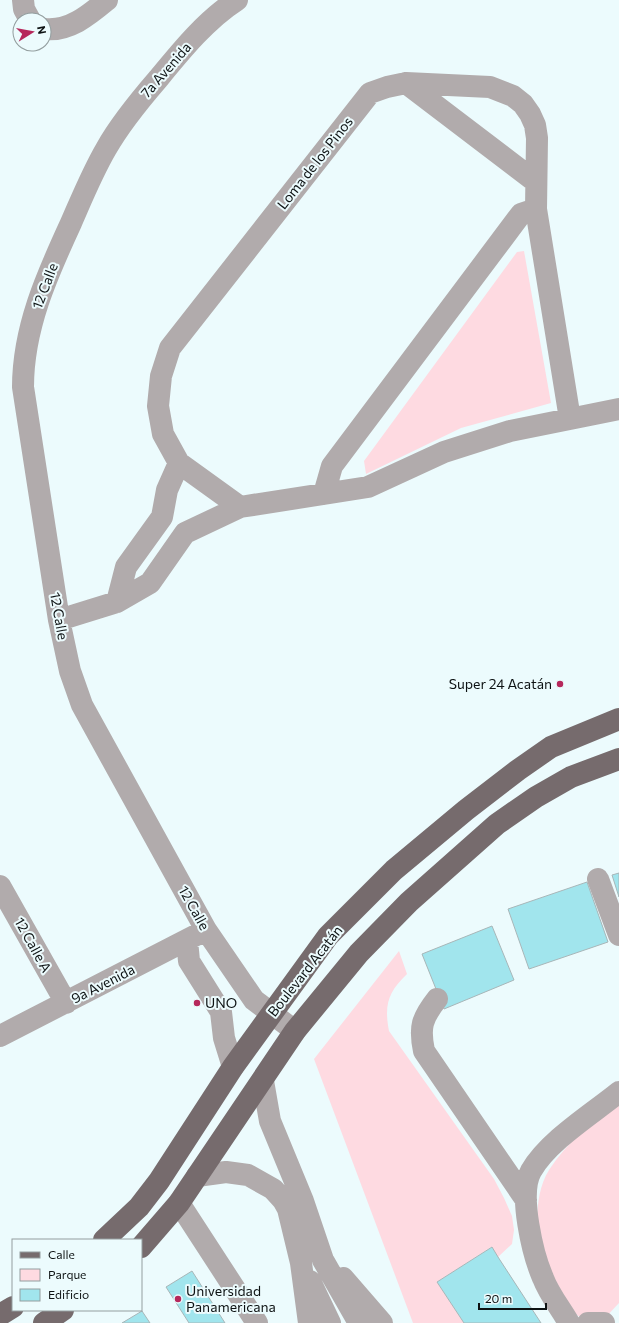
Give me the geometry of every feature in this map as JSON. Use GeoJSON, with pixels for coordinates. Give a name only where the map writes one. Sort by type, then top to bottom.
{"type":"FeatureCollection","features":[{"type":"Feature","properties":{"kind":"main road","name":"Boulevard Acatán"},"geometry":{"type":"LineString","coordinates":[[105,1239],[139,1207],[159,1181],[233,1067],[328,936],[394,870],[518,770],[551,747],[619,718]]}},
{"type":"Feature","properties":{"kind":"main road","name":"Boulevard Acatán"},"geometry":{"type":"LineString","coordinates":[[142,1246],[179,1203],[295,1031],[359,953],[409,902],[458,856],[497,824],[536,797],[572,777],[619,759]]}},
{"type":"Feature","properties":{"kind":"main road"},"geometry":{"type":"LineString","coordinates":[[0,1315],[12,1308]]}},
{"type":"Feature","properties":{"kind":"main road"},"geometry":{"type":"LineString","coordinates":[[44,1323],[62,1311]]}},
{"type":"Feature","properties":{"kind":"street"},"geometry":{"type":"LineString","coordinates":[[24,0],[24,9],[26,12]]}},
{"type":"Feature","properties":{"kind":"street"},"geometry":{"type":"LineString","coordinates":[[52,29],[58,29],[77,22],[107,0]]}},
{"type":"Feature","properties":{"kind":"street","name":"7a Avenida"},"geometry":{"type":"LineString","coordinates":[[106,149],[138,103],[184,48],[216,17],[237,0]]}},
{"type":"Feature","properties":{"kind":"street"},"geometry":{"type":"LineString","coordinates":[[406,83],[536,182]]}},
{"type":"Feature","properties":{"kind":"street","name":"Loma de los Pinos"},"geometry":{"type":"LineString","coordinates":[[240,507],[179,464],[163,434],[158,406],[161,376],[170,348],[370,93],[387,87],[406,83],[490,87],[502,90],[523,104],[535,125],[537,138],[536,209],[570,419]]}},
{"type":"Feature","properties":{"kind":"street","name":"12 Calle"},"geometry":{"type":"LineString","coordinates":[[106,149],[46,279],[36,306],[24,356],[23,387],[59,620],[70,671],[82,706],[206,930],[254,1000],[295,1031]]}},
{"type":"Feature","properties":{"kind":"street"},"geometry":{"type":"LineString","coordinates":[[324,494],[332,466],[521,214],[536,209]]}},
{"type":"Feature","properties":{"kind":"street"},"geometry":{"type":"LineString","coordinates":[[59,620],[117,602],[150,583],[185,533],[240,507],[368,487],[444,452],[510,431],[619,409]]}},
{"type":"Feature","properties":{"kind":"street"},"geometry":{"type":"LineString","coordinates":[[117,602],[126,568],[162,517],[166,490],[179,464]]}},
{"type":"Feature","properties":{"kind":"street"},"geometry":{"type":"LineString","coordinates":[[162,517],[185,533]]}},
{"type":"Feature","properties":{"kind":"street"},"geometry":{"type":"LineString","coordinates":[[598,879],[619,935]]}},
{"type":"Feature","properties":{"kind":"street","name":"12 Calle A"},"geometry":{"type":"LineString","coordinates":[[0,886],[66,1003]]}},
{"type":"Feature","properties":{"kind":"street","name":"9a Avenida"},"geometry":{"type":"LineString","coordinates":[[0,1036],[206,930]]}},
{"type":"Feature","properties":{"kind":"street"},"geometry":{"type":"LineString","coordinates":[[187,940],[189,961],[221,1012],[224,1038],[233,1067]]}},
{"type":"Feature","properties":{"kind":"street"},"geometry":{"type":"LineString","coordinates":[[438,999],[427,1012],[422,1024],[421,1037],[424,1051],[526,1200]]}},
{"type":"Feature","properties":{"kind":"street"},"geometry":{"type":"LineString","coordinates":[[221,1012],[254,1000]]}},
{"type":"Feature","properties":{"kind":"street"},"geometry":{"type":"LineString","coordinates":[[262,1081],[270,1121],[303,1201],[323,1260],[359,1323]]}},
{"type":"Feature","properties":{"kind":"street"},"geometry":{"type":"LineString","coordinates":[[569,1323],[543,1279],[531,1238],[526,1200],[530,1172],[547,1149],[619,1092]]}},
{"type":"Feature","properties":{"kind":"street"},"geometry":{"type":"LineString","coordinates":[[197,1176],[226,1172],[248,1175],[273,1189],[283,1200],[288,1209],[301,1263],[309,1323]]}},
{"type":"Feature","properties":{"kind":"street"},"geometry":{"type":"LineString","coordinates":[[179,1203],[257,1323]]}},
{"type":"Feature","properties":{"kind":"street"},"geometry":{"type":"LineString","coordinates":[[323,1260],[350,1284],[382,1323]]}},
{"type":"Feature","properties":{"kind":"street"},"geometry":{"type":"LineString","coordinates":[[301,1263],[330,1323]]}},
{"type":"Feature","properties":{"kind":"street"},"geometry":{"type":"LineString","coordinates":[[616,1323],[619,1320]]}},
{"type":"Feature","properties":{"kind":"street"},"geometry":{"type":"LineString","coordinates":[[588,1323],[604,1323]]}},
{"type":"Feature","properties":{"kind":"green space"},"geometry":{"type":"Polygon","coordinates":[[[524,251],[551,403],[461,428],[366,474],[364,461],[517,252],[524,251]]]}},
{"type":"Feature","properties":{"kind":"green space"},"geometry":{"type":"Polygon","coordinates":[[[399,951],[407,974],[395,987],[387,1006],[389,1031],[494,1179],[512,1216],[514,1230],[512,1244],[498,1257],[491,1247],[437,1282],[464,1323],[413,1323],[314,1059],[399,951]]]}},
{"type":"Feature","properties":{"kind":"green space"},"geometry":{"type":"Polygon","coordinates":[[[619,1102],[619,1303],[604,1319],[592,1320],[580,1317],[575,1312],[568,1304],[555,1280],[538,1238],[538,1203],[545,1177],[564,1150],[581,1133],[619,1102]]]}},
{"type":"Feature","properties":{"kind":"building"},"geometry":{"type":"Polygon","coordinates":[[[619,873],[619,897],[612,875],[619,873]]]}},
{"type":"Feature","properties":{"kind":"building"},"geometry":{"type":"Polygon","coordinates":[[[587,882],[608,942],[529,969],[508,909],[587,882]]]}},
{"type":"Feature","properties":{"kind":"building"},"geometry":{"type":"Polygon","coordinates":[[[492,926],[514,980],[444,1009],[422,954],[492,926]]]}},
{"type":"Feature","properties":{"kind":"building"},"geometry":{"type":"Polygon","coordinates":[[[492,1247],[541,1323],[464,1323],[437,1282],[492,1247]]]}},
{"type":"Feature","properties":{"kind":"building"},"geometry":{"type":"Polygon","coordinates":[[[192,1271],[225,1323],[189,1323],[166,1287],[192,1271]]]}},
{"type":"Feature","properties":{"kind":"building"},"geometry":{"type":"Polygon","coordinates":[[[142,1311],[150,1323],[122,1323],[142,1311]]]}},
{"type":"Feature","properties":{"kind":"place","name":"Super 24 Acatán"},"geometry":{"type":"Point","coordinates":[560,684]}},
{"type":"Feature","properties":{"kind":"place","name":"UNO"},"geometry":{"type":"Point","coordinates":[197,1003]}},
{"type":"Feature","properties":{"kind":"place","name":"Universidad Panamericana"},"geometry":{"type":"Point","coordinates":[178,1299]}}]}
